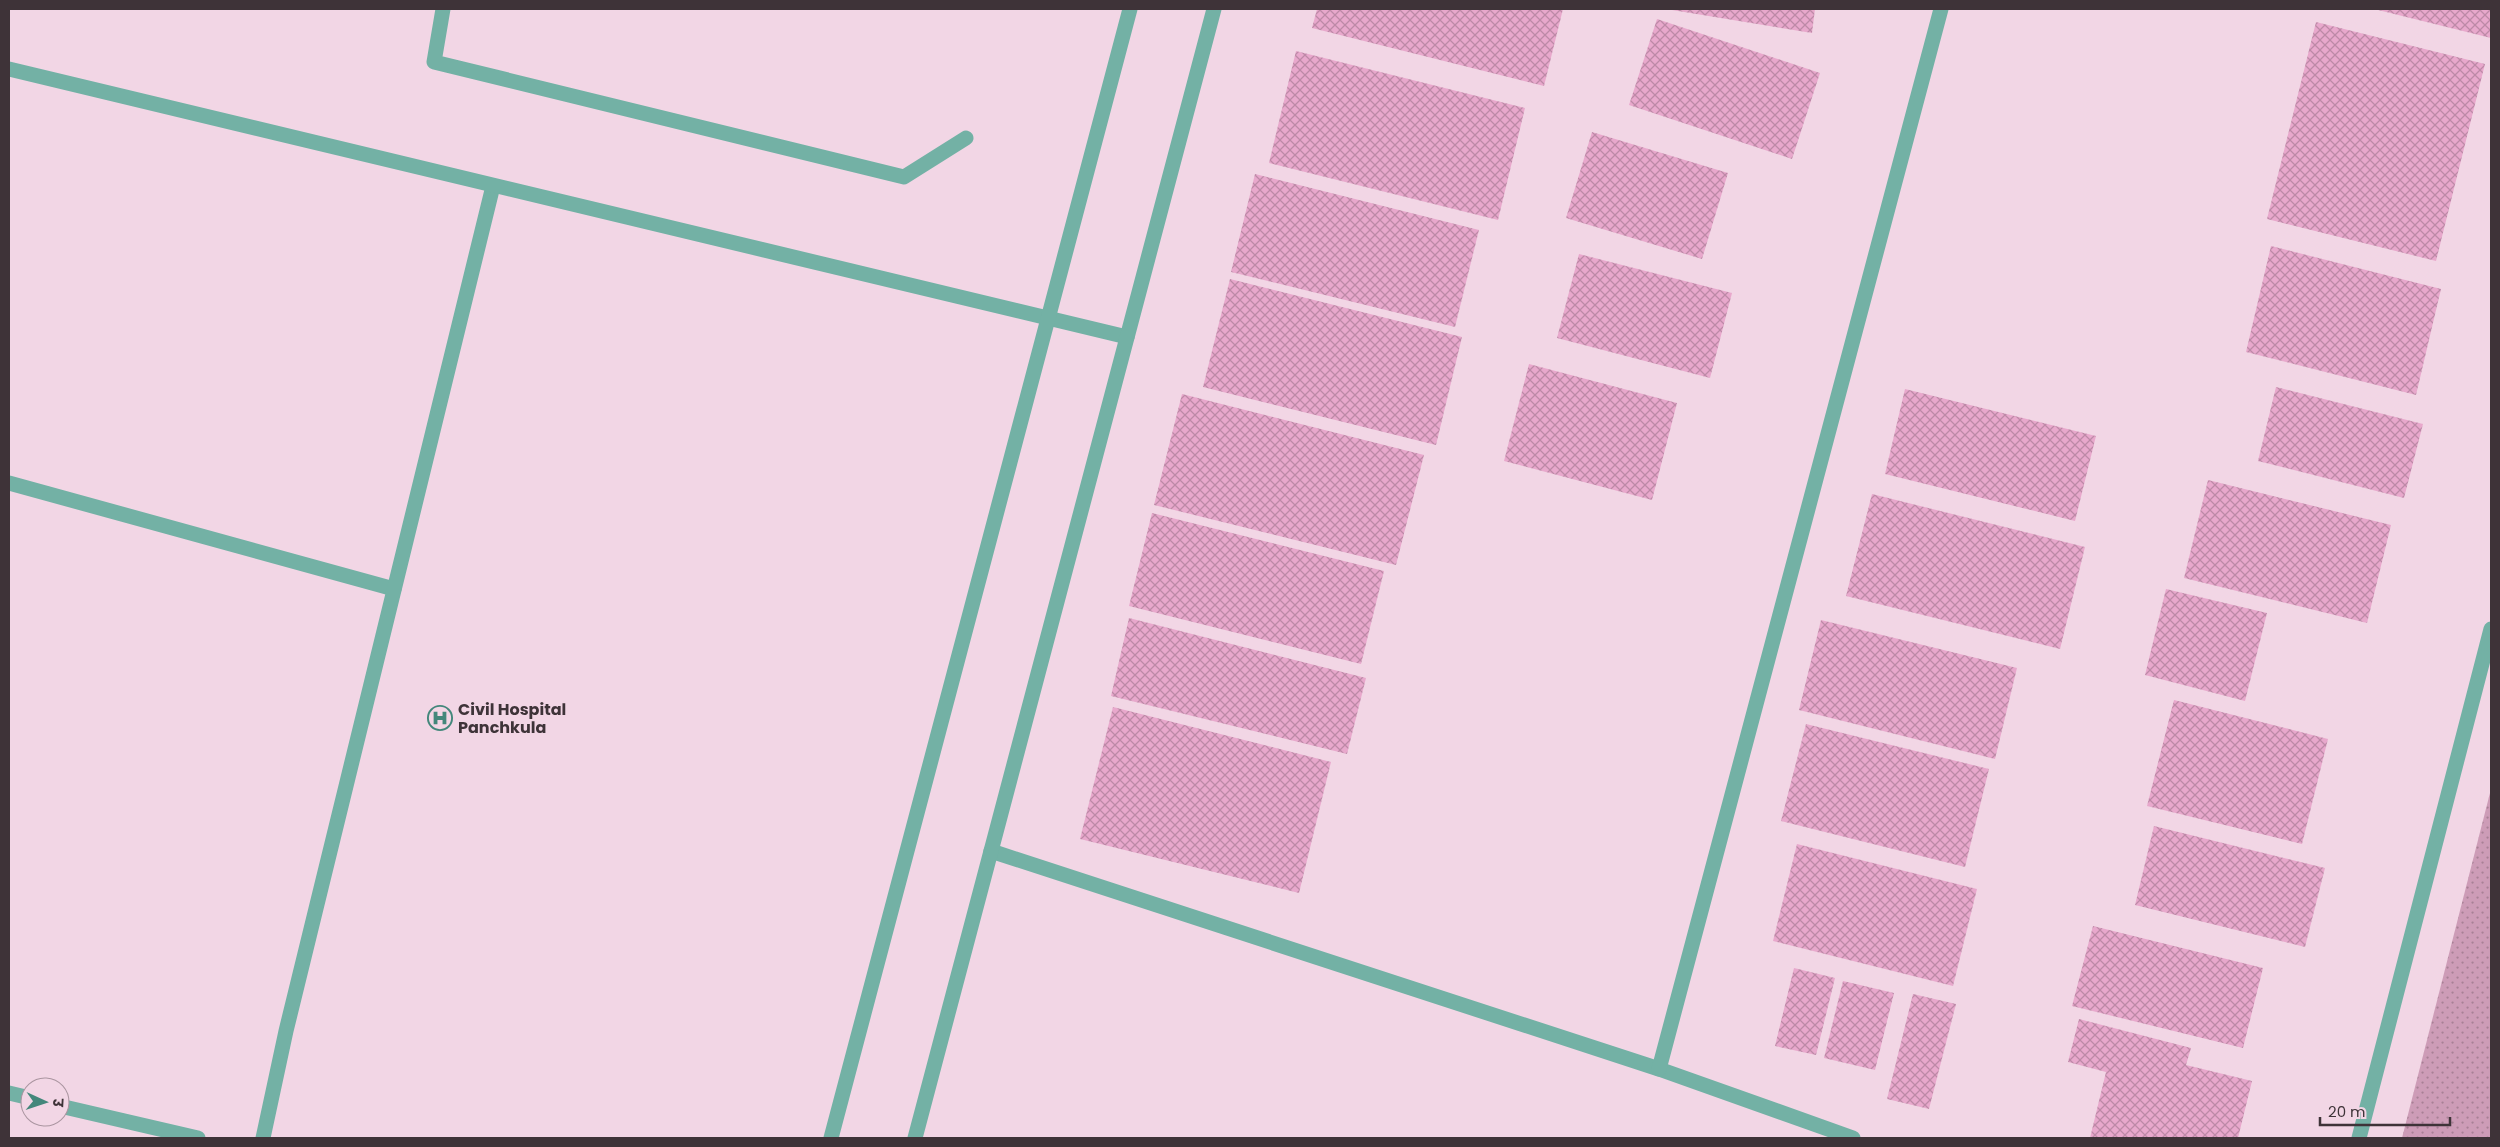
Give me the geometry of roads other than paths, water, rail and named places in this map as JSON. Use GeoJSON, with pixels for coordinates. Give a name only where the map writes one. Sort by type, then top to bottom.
{"type":"FeatureCollection","features":[{"type":"Feature","properties":{"kind":"street"},"geometry":{"type":"LineString","coordinates":[[442,9],[434,62],[904,177],[966,138]]}},
{"type":"Feature","properties":{"kind":"street"},"geometry":{"type":"LineString","coordinates":[[831,1138],[1130,9]]}},
{"type":"Feature","properties":{"kind":"street"},"geometry":{"type":"LineString","coordinates":[[915,1138],[1214,9]]}},
{"type":"Feature","properties":{"kind":"street"},"geometry":{"type":"LineString","coordinates":[[1659,1070],[1941,9]]}},
{"type":"Feature","properties":{"kind":"street"},"geometry":{"type":"LineString","coordinates":[[9,70],[1127,337]]}},
{"type":"Feature","properties":{"kind":"street"},"geometry":{"type":"LineString","coordinates":[[263,1138],[286,1030],[493,186]]}},
{"type":"Feature","properties":{"kind":"street"},"geometry":{"type":"LineString","coordinates":[[9,483],[394,589]]}},
{"type":"Feature","properties":{"kind":"street"},"geometry":{"type":"LineString","coordinates":[[2359,1138],[2491,629]]}},
{"type":"Feature","properties":{"kind":"street"},"geometry":{"type":"LineString","coordinates":[[991,851],[1659,1070],[1853,1138]]}},
{"type":"Feature","properties":{"kind":"street"},"geometry":{"type":"LineString","coordinates":[[70,1108],[198,1138]]}},
{"type":"Feature","properties":{"kind":"place","name":"Civil Hospital Panchkula"},"geometry":{"type":"Point","coordinates":[440,718]}}]}
